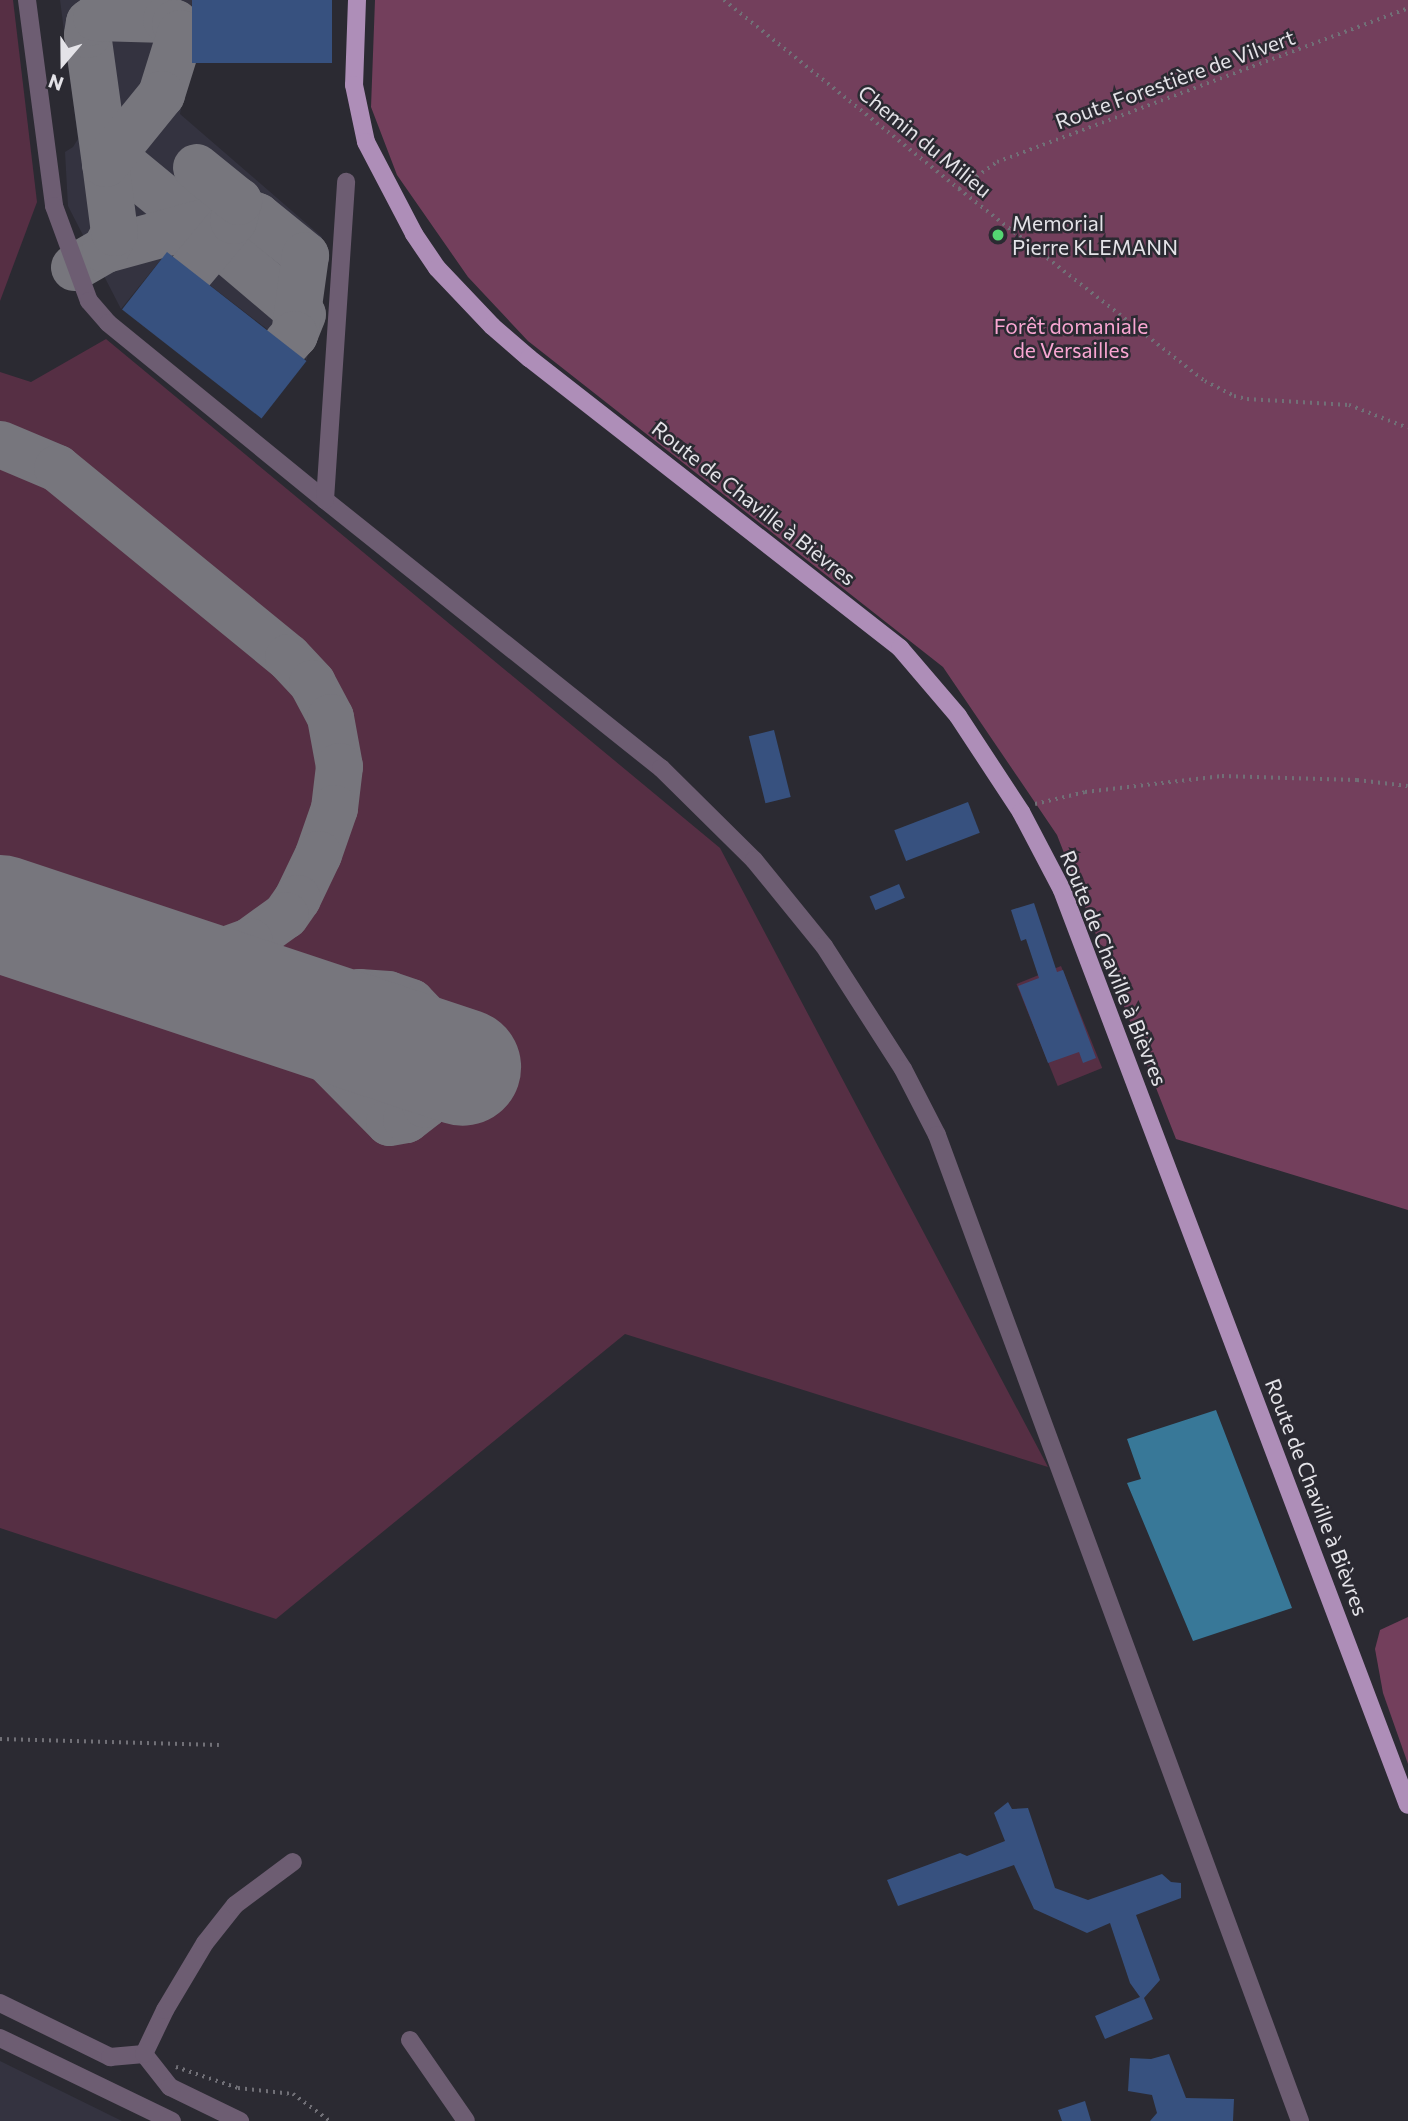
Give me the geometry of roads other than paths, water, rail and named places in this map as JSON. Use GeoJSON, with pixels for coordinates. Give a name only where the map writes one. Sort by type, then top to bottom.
{"type":"FeatureCollection","features":[{"type":"Feature","properties":{"kind":"main road","name":"Route de Chaville à Bièvres"},"geometry":{"type":"LineString","coordinates":[[357,0],[356,98],[366,142],[379,172],[437,268],[492,326],[900,648],[958,716],[1021,811],[1072,915],[1408,1805]]}},
{"type":"Feature","properties":{"kind":"street"},"geometry":{"type":"LineString","coordinates":[[27,0],[54,206],[89,301],[108,323],[661,768],[754,860],[824,946],[903,1069],[937,1135],[1300,2121]]}},
{"type":"Feature","properties":{"kind":"street"},"geometry":{"type":"LineString","coordinates":[[325,500],[346,182]]}},
{"type":"Feature","properties":{"kind":"street"},"geometry":{"type":"LineString","coordinates":[[144,2054],[164,2010],[205,1943],[236,1905],[293,1862]]}},
{"type":"Feature","properties":{"kind":"street"},"geometry":{"type":"LineString","coordinates":[[0,2003],[110,2057],[144,2054]]}},
{"type":"Feature","properties":{"kind":"street"},"geometry":{"type":"LineString","coordinates":[[0,2038],[172,2121]]}},
{"type":"Feature","properties":{"kind":"street"},"geometry":{"type":"LineString","coordinates":[[410,2040],[466,2121]]}},
{"type":"Feature","properties":{"kind":"street"},"geometry":{"type":"LineString","coordinates":[[144,2054],[170,2087],[240,2121]]}},
{"type":"Feature","properties":{"kind":"water"},"geometry":{"type":"Polygon","coordinates":[[[1216,1410],[1292,1608],[1193,1641],[1127,1483],[1141,1479],[1127,1439],[1216,1410]]]}},
{"type":"Feature","properties":{"kind":"place","name":"Memorial Pierre KLEMANN"},"geometry":{"type":"Point","coordinates":[998,235]}},
{"type":"Feature","properties":{"kind":"park label","name":"Forêt domaniale de Versailles"},"geometry":{"type":"Point","coordinates":[1071,338]}}]}
